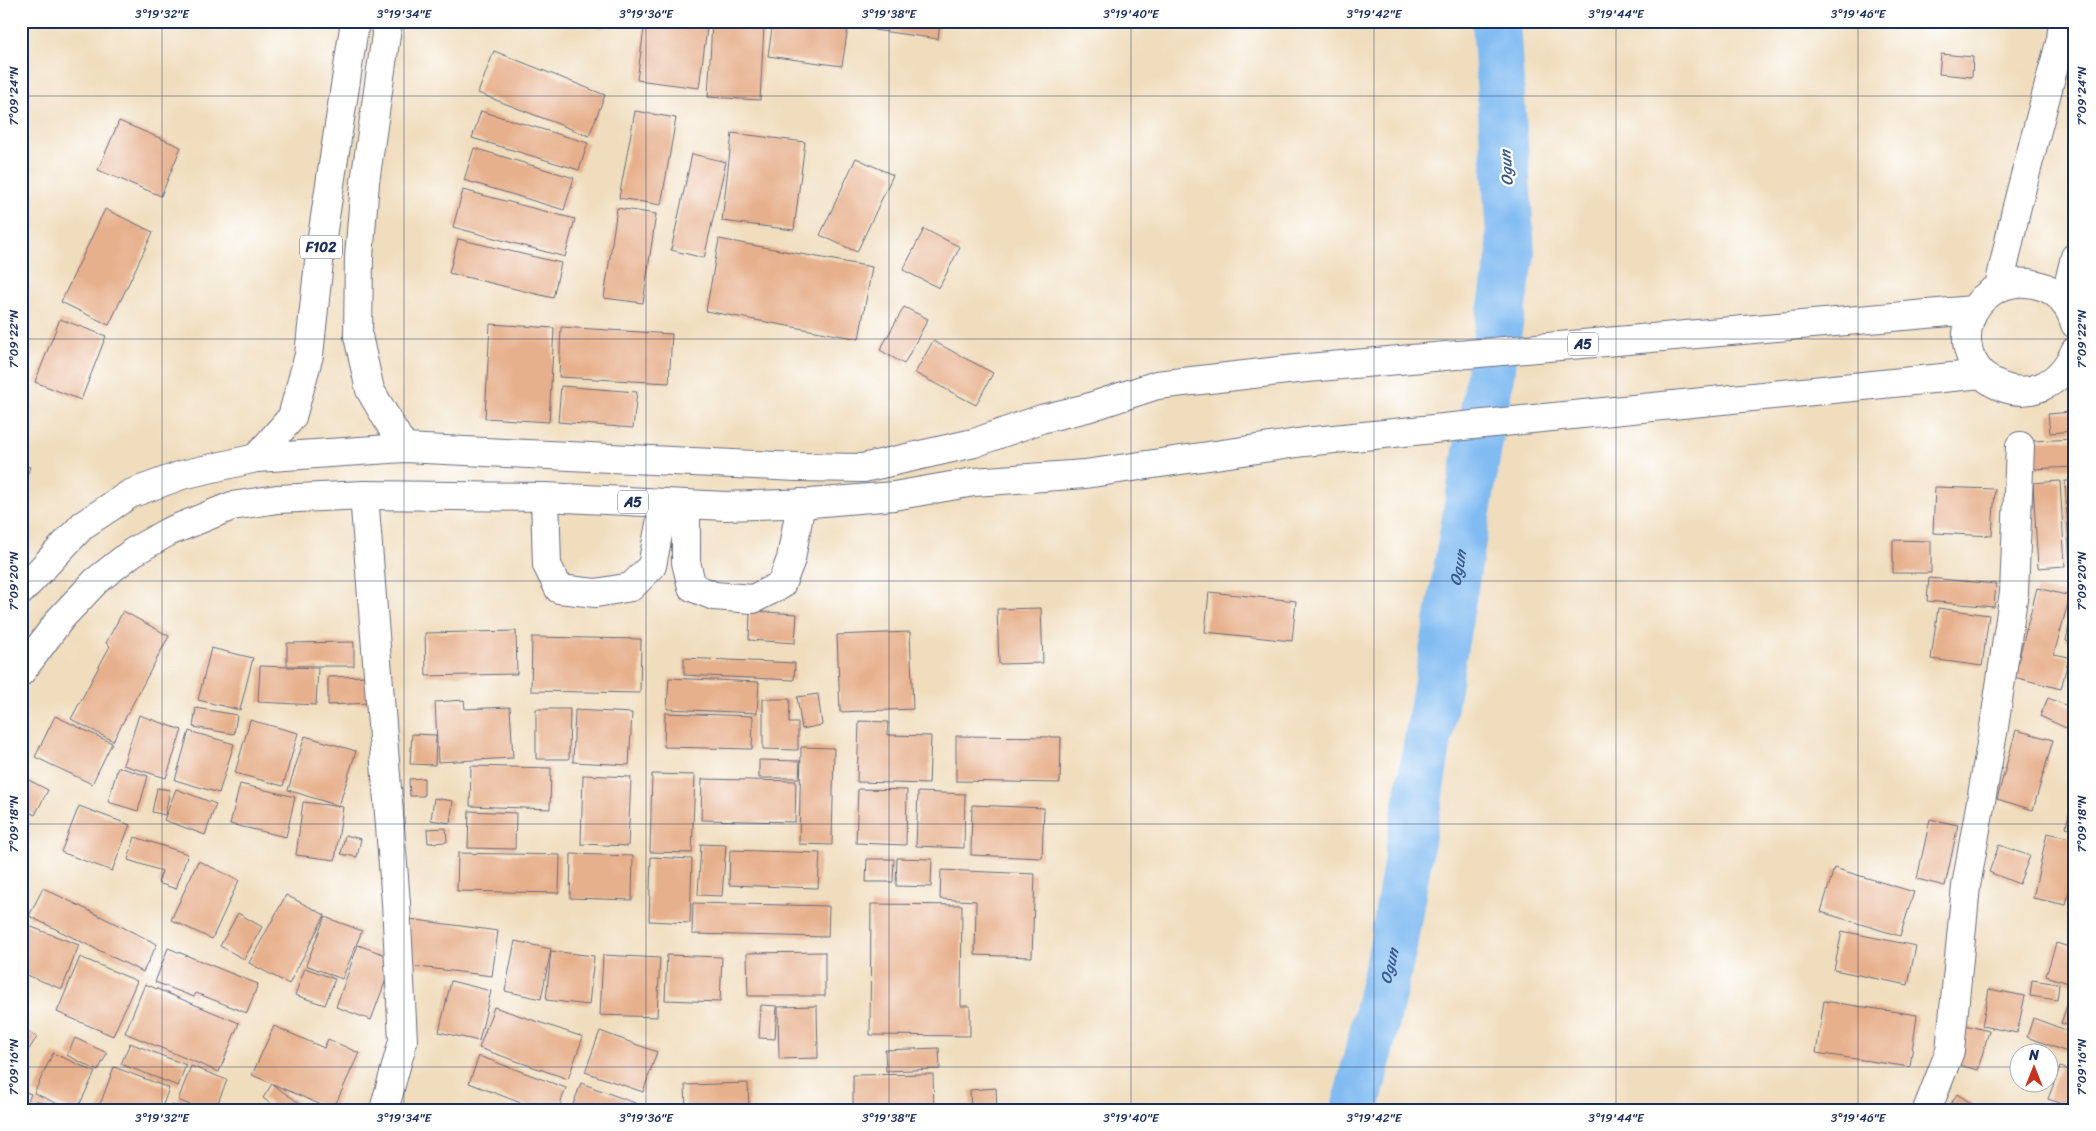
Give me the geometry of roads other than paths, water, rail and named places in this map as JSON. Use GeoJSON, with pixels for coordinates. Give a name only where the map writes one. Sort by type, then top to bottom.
{"type":"FeatureCollection","features":[{"type":"Feature","properties":{"kind":"main road","name":"F102"},"geometry":{"type":"LineString","coordinates":[[256,458],[292,417],[309,355],[321,243],[355,21]]}},
{"type":"Feature","properties":{"kind":"main road"},"geometry":{"type":"LineString","coordinates":[[388,21],[365,182],[359,257],[358,336],[370,390],[404,448]]}},
{"type":"Feature","properties":{"kind":"main road"},"geometry":{"type":"LineString","coordinates":[[1999,287],[2016,210],[2061,39],[2063,21]]}},
{"type":"Feature","properties":{"kind":"main road"},"geometry":{"type":"LineString","coordinates":[[2071,311],[2075,257]]}},
{"type":"Feature","properties":{"kind":"main road"},"geometry":{"type":"LineString","coordinates":[[2071,311],[2049,289],[2033,283],[2015,282],[1999,287],[1984,297],[1973,310],[1968,327],[1967,344],[1973,362],[1982,374],[2001,387],[2019,392],[2038,389],[2055,381],[2072,361]]}},
{"type":"Feature","properties":{"kind":"main road","name":"A5"},"geometry":{"type":"LineString","coordinates":[[21,591],[83,525],[130,494],[182,475],[256,458],[404,448],[786,467],[862,468],[974,444],[1040,419],[1087,408],[1156,385],[1296,369],[1973,310]]}},
{"type":"Feature","properties":{"kind":"main road","name":"A5"},"geometry":{"type":"LineString","coordinates":[[21,672],[61,618],[96,581],[134,552],[168,532],[232,506],[277,499],[364,496],[545,497],[726,506],[800,503],[894,496],[974,482],[1085,474],[1304,442],[1982,374]]}},
{"type":"Feature","properties":{"kind":"main road"},"geometry":{"type":"LineString","coordinates":[[1927,1110],[1950,1051],[1966,886],[1994,727],[2014,592],[2020,446]]}},
{"type":"Feature","properties":{"kind":"main road"},"geometry":{"type":"LineString","coordinates":[[364,496],[396,902],[403,1041],[384,1110]]}},
{"type":"Feature","properties":{"kind":"main road"},"geometry":{"type":"LineString","coordinates":[[545,497],[547,565],[559,589],[596,593],[631,587],[652,566],[675,504]]}},
{"type":"Feature","properties":{"kind":"main road"},"geometry":{"type":"LineString","coordinates":[[675,504],[692,587],[714,596],[753,598],[781,585],[791,559],[800,503]]}},
{"type":"Feature","properties":{"kind":"waterway","name":"Ogun"},"geometry":{"type":"LineString","coordinates":[[1355,1110],[1392,952],[1511,253],[1496,21]]}}]}
